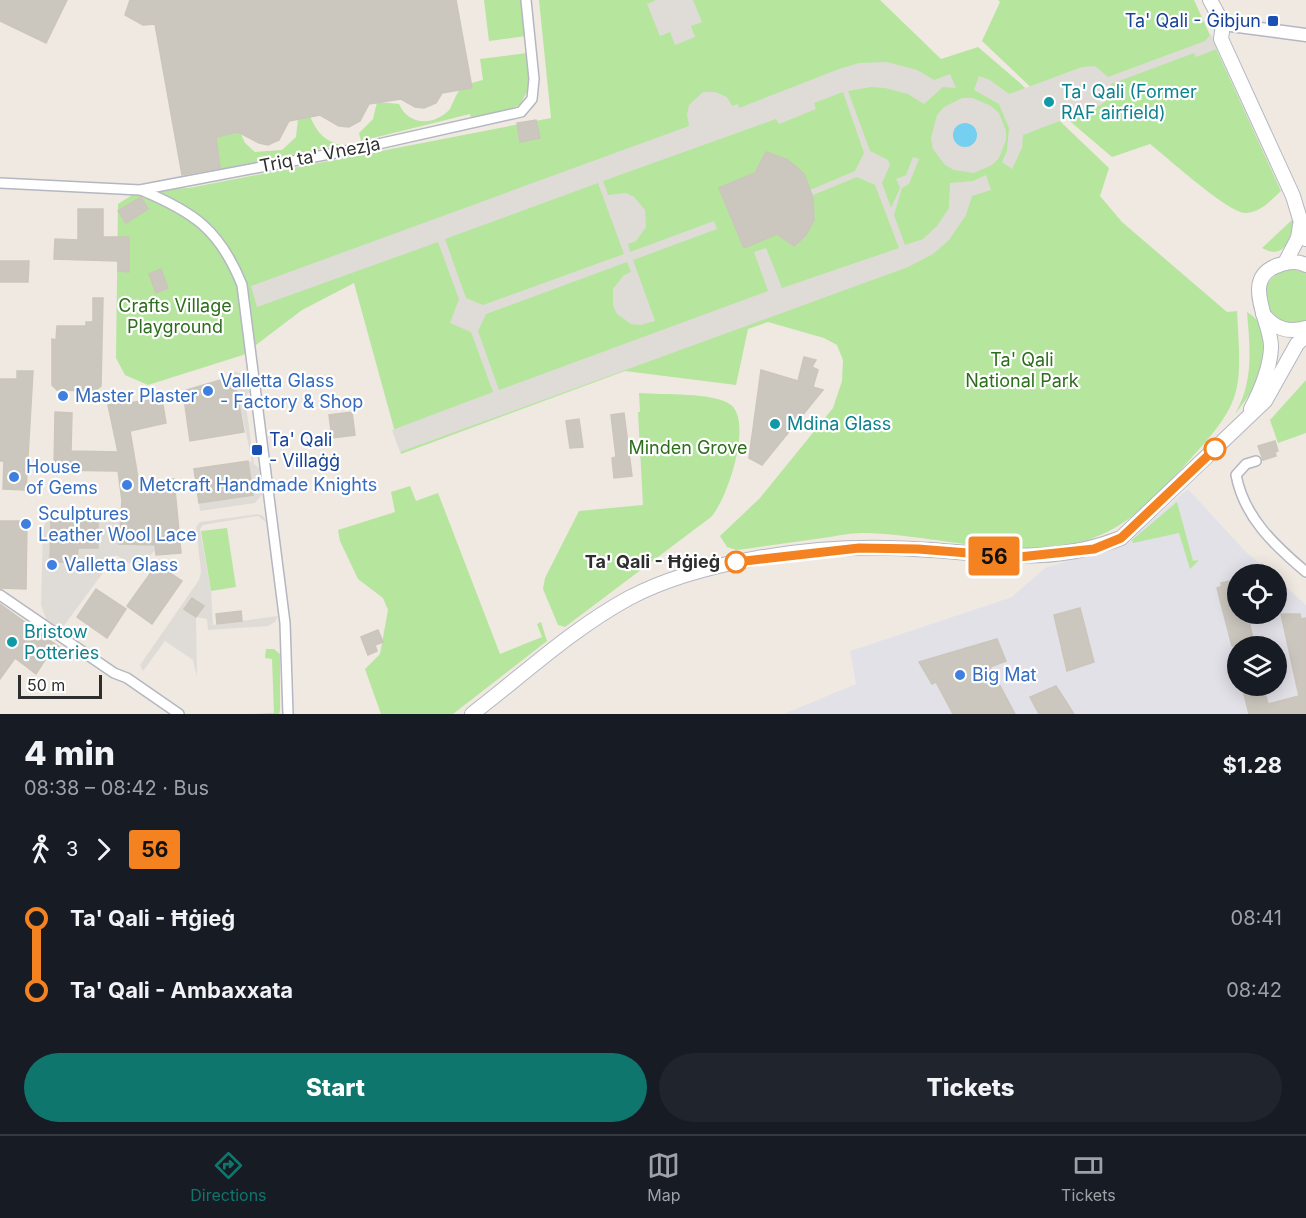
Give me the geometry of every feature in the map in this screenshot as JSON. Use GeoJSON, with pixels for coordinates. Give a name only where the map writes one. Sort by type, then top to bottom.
{"type":"FeatureCollection","features":[{"type":"Feature","properties":{"kind":"main road"},"geometry":{"type":"LineString","coordinates":[[1210,0],[1223,24],[1221,39],[1293,195],[1306,239]]}},
{"type":"Feature","properties":{"kind":"main road"},"geometry":{"type":"LineString","coordinates":[[1286,263],[1298,238],[1301,220]]}},
{"type":"Feature","properties":{"kind":"main road"},"geometry":{"type":"LineString","coordinates":[[1243,421],[1252,408],[1269,364],[1272,345],[1258,300],[1260,287],[1266,275],[1275,266],[1286,263],[1306,265]]}},
{"type":"Feature","properties":{"kind":"main road"},"geometry":{"type":"LineString","coordinates":[[1262,312],[1269,322],[1280,328],[1292,331],[1306,328]]}},
{"type":"Feature","properties":{"kind":"main road"},"geometry":{"type":"LineString","coordinates":[[472,714],[561,644],[629,598],[704,569],[741,561],[859,548],[918,549],[1019,557],[1094,549],[1121,538],[1184,481],[1265,401],[1298,344],[1306,335]]}},
{"type":"Feature","properties":{"kind":"street","name":"Triq ta' Vnezja"},"geometry":{"type":"LineString","coordinates":[[0,183],[140,190],[356,149],[521,112],[532,99],[534,80],[526,0]]}},
{"type":"Feature","properties":{"kind":"street"},"geometry":{"type":"LineString","coordinates":[[1223,24],[1306,35]]}},
{"type":"Feature","properties":{"kind":"street"},"geometry":{"type":"LineString","coordinates":[[140,190],[172,203],[218,238],[234,264],[242,285],[285,623],[288,714]]}},
{"type":"Feature","properties":{"kind":"street"},"geometry":{"type":"LineString","coordinates":[[1256,461],[1246,464],[1236,475],[1240,495],[1249,514],[1282,552],[1306,572]]}},
{"type":"Feature","properties":{"kind":"street"},"geometry":{"type":"LineString","coordinates":[[0,595],[114,673],[127,678],[179,714]]}},
{"type":"Feature","properties":{"kind":"shaded area"},"geometry":{"type":"Polygon","coordinates":[[[656,0],[693,0],[702,22],[691,26],[695,37],[675,45],[670,32],[660,36],[647,4],[656,0]]]}},
{"type":"Feature","properties":{"kind":"shaded area"},"geometry":{"type":"Polygon","coordinates":[[[1211,34],[1217,49],[1196,57],[1194,53],[1111,84],[1109,98],[1101,105],[1023,135],[1022,148],[1012,169],[1002,162],[1007,151],[1009,128],[999,104],[974,90],[979,76],[990,80],[1009,94],[1082,67],[1095,66],[1108,77],[1205,41],[1211,34]]]}},
{"type":"Feature","properties":{"kind":"shaded area"},"geometry":{"type":"Polygon","coordinates":[[[887,62],[917,70],[934,80],[950,74],[956,88],[943,87],[924,104],[908,94],[885,88],[871,87],[848,91],[870,151],[888,160],[890,165],[882,183],[891,208],[900,188],[896,179],[906,175],[913,157],[919,159],[909,184],[902,188],[894,215],[905,245],[923,239],[937,226],[949,208],[950,183],[973,181],[986,175],[991,190],[972,196],[966,215],[949,240],[933,254],[908,267],[400,452],[392,430],[493,392],[471,332],[450,323],[459,299],[438,242],[257,307],[251,286],[689,126],[687,115],[689,105],[703,92],[715,92],[727,97],[732,106],[738,104],[739,108],[859,63],[887,62]],[[843,92],[814,103],[816,109],[779,124],[776,119],[603,181],[608,195],[626,193],[634,197],[645,210],[646,227],[636,241],[628,244],[630,252],[714,221],[717,229],[633,260],[655,321],[640,325],[631,324],[617,314],[613,306],[613,289],[624,275],[631,272],[627,262],[486,314],[478,331],[499,390],[768,291],[754,252],[766,248],[782,288],[899,248],[875,185],[857,177],[813,195],[810,190],[855,171],[864,153],[843,92]],[[598,183],[445,239],[466,298],[483,305],[624,254],[598,183]]]}},
{"type":"Feature","properties":{"kind":"shaded area"},"geometry":{"type":"Polygon","coordinates":[[[962,98],[973,98],[991,106],[999,113],[1006,131],[1006,140],[999,158],[992,165],[974,173],[954,170],[945,165],[933,149],[931,138],[937,115],[944,107],[962,98]]]}},
{"type":"Feature","properties":{"kind":"shaded area"},"geometry":{"type":"Polygon","coordinates":[[[233,371],[243,374],[248,383],[249,392],[245,398],[254,464],[259,468],[262,495],[255,503],[200,511],[199,503],[253,495],[248,461],[252,462],[233,371]]]}},
{"type":"Feature","properties":{"kind":"shaded area"},"geometry":{"type":"Polygon","coordinates":[[[1188,489],[1246,552],[1260,564],[1227,564],[1227,624],[1287,624],[1287,588],[1306,605],[1306,714],[784,714],[856,684],[850,651],[1012,597],[1045,568],[1124,544],[1188,489]]]}},
{"type":"Feature","properties":{"kind":"shaded area"},"geometry":{"type":"Polygon","coordinates":[[[257,514],[263,516],[267,523],[258,516],[203,525],[200,529],[211,591],[213,625],[278,616],[275,622],[268,626],[208,630],[207,619],[196,617],[197,677],[193,660],[165,641],[143,671],[140,665],[199,580],[201,572],[196,527],[200,522],[257,514]]]}},
{"type":"Feature","properties":{"kind":"shaded area"},"geometry":{"type":"Polygon","coordinates":[[[51,521],[50,562],[77,562],[78,548],[98,548],[98,522],[120,522],[119,544],[153,523],[156,549],[138,569],[116,555],[60,631],[48,624],[41,605],[43,529],[46,522],[51,521]]]}},
{"type":"Feature","properties":{"kind":"green space"},"geometry":{"type":"Polygon","coordinates":[[[484,0],[522,0],[526,36],[489,41],[484,0]]]}},
{"type":"Feature","properties":{"kind":"green space","name":"Ta' Qali National Park"},"geometry":{"type":"Polygon","coordinates":[[[539,0],[880,0],[941,59],[978,47],[1019,82],[1109,168],[1100,196],[1122,222],[1227,312],[1237,311],[1238,380],[1235,396],[1228,411],[1204,444],[1154,498],[1118,526],[1089,540],[1058,547],[1026,549],[858,533],[737,550],[727,547],[720,536],[760,498],[833,408],[842,381],[843,360],[837,345],[824,338],[768,322],[748,329],[736,385],[625,371],[401,454],[354,283],[302,310],[243,355],[148,385],[125,375],[116,358],[118,204],[140,190],[189,188],[551,118],[539,0]]]}},
{"type":"Feature","properties":{"kind":"green space"},"geometry":{"type":"Polygon","coordinates":[[[998,0],[1194,0],[1281,191],[1261,208],[1246,213],[1238,211],[1213,195],[1150,144],[1112,157],[1039,95],[982,41],[1000,2],[998,0]]]}},
{"type":"Feature","properties":{"kind":"green space"},"geometry":{"type":"Polygon","coordinates":[[[527,53],[529,88],[520,105],[501,113],[471,118],[470,114],[361,141],[359,133],[373,119],[377,102],[399,104],[403,111],[415,120],[430,121],[444,115],[450,109],[461,88],[483,80],[480,59],[527,53]]]}},
{"type":"Feature","properties":{"kind":"green space"},"geometry":{"type":"Polygon","coordinates":[[[310,116],[321,135],[340,145],[220,169],[216,137],[240,132],[245,143],[255,152],[282,150],[296,137],[298,119],[310,116]]]}},
{"type":"Feature","properties":{"kind":"green space"},"geometry":{"type":"Polygon","coordinates":[[[1294,218],[1289,239],[1282,249],[1270,251],[1262,248],[1294,218]]]}},
{"type":"Feature","properties":{"kind":"green space"},"geometry":{"type":"Polygon","coordinates":[[[1289,269],[1306,272],[1306,322],[1291,324],[1279,321],[1270,315],[1265,305],[1264,295],[1267,284],[1276,275],[1289,269]]]}},
{"type":"Feature","properties":{"kind":"green space"},"geometry":{"type":"Polygon","coordinates":[[[1247,312],[1259,323],[1266,335],[1267,349],[1265,363],[1259,377],[1235,414],[1248,377],[1250,351],[1247,312]]]}},
{"type":"Feature","properties":{"kind":"green space"},"geometry":{"type":"Polygon","coordinates":[[[1306,380],[1306,433],[1278,443],[1270,420],[1306,380]]]}},
{"type":"Feature","properties":{"kind":"green space","name":"Minden Grove"},"geometry":{"type":"Polygon","coordinates":[[[639,393],[701,396],[731,405],[737,414],[739,444],[730,479],[711,517],[565,627],[558,625],[543,589],[545,578],[579,511],[643,505],[639,393]]]}},
{"type":"Feature","properties":{"kind":"green space"},"geometry":{"type":"Polygon","coordinates":[[[410,486],[416,501],[438,493],[500,654],[542,637],[537,624],[541,622],[547,641],[453,714],[381,714],[365,669],[380,654],[388,610],[383,598],[358,579],[340,541],[338,530],[395,512],[391,492],[410,486]]]}},
{"type":"Feature","properties":{"kind":"green space"},"geometry":{"type":"Polygon","coordinates":[[[1177,502],[1193,561],[1199,560],[1190,569],[1179,533],[1133,543],[1132,540],[1177,502]]]}},
{"type":"Feature","properties":{"kind":"green space"},"geometry":{"type":"Polygon","coordinates":[[[227,528],[236,587],[211,591],[201,531],[227,528]]]}},
{"type":"Feature","properties":{"kind":"green space"},"geometry":{"type":"Polygon","coordinates":[[[266,649],[274,649],[280,654],[280,710],[279,714],[253,714],[274,713],[272,659],[265,658],[266,649]]]}},
{"type":"Feature","properties":{"kind":"water"},"geometry":{"type":"Polygon","coordinates":[[[965,123],[974,126],[977,135],[974,144],[965,147],[956,144],[953,135],[956,126],[965,123]]]}},
{"type":"Feature","properties":{"kind":"building"},"geometry":{"type":"Polygon","coordinates":[[[0,0],[67,0],[46,43],[0,21],[0,0]]]}},
{"type":"Feature","properties":{"kind":"building"},"geometry":{"type":"Polygon","coordinates":[[[130,0],[456,0],[472,88],[442,93],[436,103],[424,108],[415,107],[401,99],[369,104],[360,121],[349,127],[339,126],[320,115],[289,121],[279,140],[268,145],[238,132],[216,137],[220,168],[182,175],[155,24],[143,25],[125,15],[130,0]]]}},
{"type":"Feature","properties":{"kind":"building"},"geometry":{"type":"Polygon","coordinates":[[[536,120],[540,138],[520,142],[517,123],[536,120]]]}},
{"type":"Feature","properties":{"kind":"building"},"geometry":{"type":"Polygon","coordinates":[[[766,152],[788,160],[804,174],[813,198],[814,220],[806,235],[794,246],[777,234],[744,248],[719,188],[755,173],[766,152]]]}},
{"type":"Feature","properties":{"kind":"building"},"geometry":{"type":"Polygon","coordinates":[[[141,197],[148,209],[126,223],[118,211],[141,197]]]}},
{"type":"Feature","properties":{"kind":"building"},"geometry":{"type":"Polygon","coordinates":[[[78,209],[103,209],[103,237],[129,237],[129,272],[118,271],[118,261],[54,259],[55,239],[78,240],[78,209]]]}},
{"type":"Feature","properties":{"kind":"building"},"geometry":{"type":"Polygon","coordinates":[[[0,261],[29,261],[28,282],[0,282],[0,261]]]}},
{"type":"Feature","properties":{"kind":"building"},"geometry":{"type":"Polygon","coordinates":[[[161,269],[168,288],[156,293],[149,274],[161,269]]]}},
{"type":"Feature","properties":{"kind":"building"},"geometry":{"type":"Polygon","coordinates":[[[93,298],[103,298],[101,386],[95,391],[57,390],[52,385],[52,339],[56,340],[57,326],[86,326],[86,322],[93,322],[93,298]]]}},
{"type":"Feature","properties":{"kind":"building","name":"Mdina Glass"},"geometry":{"type":"Polygon","coordinates":[[[804,357],[816,360],[812,367],[818,370],[813,387],[823,390],[762,465],[749,458],[761,370],[798,381],[804,357]]]}},
{"type":"Feature","properties":{"kind":"building"},"geometry":{"type":"Polygon","coordinates":[[[17,371],[33,371],[26,490],[3,489],[4,461],[0,461],[0,379],[17,379],[17,371]]]}},
{"type":"Feature","properties":{"kind":"building"},"geometry":{"type":"Polygon","coordinates":[[[234,376],[244,432],[190,441],[183,391],[234,376]]]}},
{"type":"Feature","properties":{"kind":"building"},"geometry":{"type":"Polygon","coordinates":[[[162,399],[166,423],[130,431],[139,484],[174,479],[181,553],[156,555],[155,545],[119,544],[122,501],[118,471],[54,470],[55,412],[72,413],[71,451],[118,452],[108,405],[162,399]]]}},
{"type":"Feature","properties":{"kind":"building"},"geometry":{"type":"Polygon","coordinates":[[[352,412],[355,435],[332,438],[329,415],[352,412]]]}},
{"type":"Feature","properties":{"kind":"building"},"geometry":{"type":"Polygon","coordinates":[[[624,413],[632,476],[614,478],[612,458],[616,457],[611,415],[624,413]]]}},
{"type":"Feature","properties":{"kind":"building"},"geometry":{"type":"Polygon","coordinates":[[[579,419],[583,447],[570,448],[566,421],[579,419]]]}},
{"type":"Feature","properties":{"kind":"building"},"geometry":{"type":"Polygon","coordinates":[[[1275,441],[1278,451],[1275,452],[1276,456],[1263,460],[1258,446],[1275,441]]]}},
{"type":"Feature","properties":{"kind":"building"},"geometry":{"type":"Polygon","coordinates":[[[248,461],[253,495],[199,503],[194,469],[248,461]]]}},
{"type":"Feature","properties":{"kind":"building"},"geometry":{"type":"Polygon","coordinates":[[[0,521],[27,521],[26,589],[0,588],[0,521]]]}},
{"type":"Feature","properties":{"kind":"building"},"geometry":{"type":"Polygon","coordinates":[[[51,521],[98,522],[98,548],[78,548],[77,562],[50,562],[51,521]]]}},
{"type":"Feature","properties":{"kind":"building"},"geometry":{"type":"Polygon","coordinates":[[[157,564],[182,581],[152,624],[127,606],[157,564]]]}},
{"type":"Feature","properties":{"kind":"building"},"geometry":{"type":"Polygon","coordinates":[[[1227,582],[1227,624],[1250,624],[1252,636],[1229,636],[1217,588],[1222,586],[1221,583],[1227,582]]]}},
{"type":"Feature","properties":{"kind":"building"},"geometry":{"type":"Polygon","coordinates":[[[96,589],[126,609],[107,638],[77,617],[96,589]]]}},
{"type":"Feature","properties":{"kind":"building"},"geometry":{"type":"Polygon","coordinates":[[[192,598],[204,606],[196,617],[184,609],[192,598]]]}},
{"type":"Feature","properties":{"kind":"building"},"geometry":{"type":"Polygon","coordinates":[[[0,604],[59,647],[53,654],[50,652],[36,674],[15,658],[0,679],[0,604]]]}},
{"type":"Feature","properties":{"kind":"building"},"geometry":{"type":"Polygon","coordinates":[[[1080,608],[1094,662],[1067,671],[1054,615],[1080,608]]]}},
{"type":"Feature","properties":{"kind":"building"},"geometry":{"type":"Polygon","coordinates":[[[241,611],[242,621],[217,624],[216,614],[241,611]]]}},
{"type":"Feature","properties":{"kind":"building"},"geometry":{"type":"Polygon","coordinates":[[[1287,614],[1300,614],[1301,619],[1306,618],[1306,714],[1249,714],[1244,696],[1266,696],[1268,704],[1299,696],[1283,624],[1287,624],[1287,614]]]}},
{"type":"Feature","properties":{"kind":"building"},"geometry":{"type":"Polygon","coordinates":[[[378,630],[383,642],[375,645],[377,651],[368,655],[361,637],[378,630]]]}},
{"type":"Feature","properties":{"kind":"building","name":"Big Mat"},"geometry":{"type":"Polygon","coordinates":[[[997,639],[1006,661],[990,667],[1015,714],[953,714],[936,682],[932,684],[919,662],[997,639]]]}},
{"type":"Feature","properties":{"kind":"building"},"geometry":{"type":"Polygon","coordinates":[[[1056,686],[1074,714],[1039,714],[1030,697],[1056,686]]]}},
{"type":"Feature","properties":{"kind":"bus line","name":"56"},"geometry":{"type":"LineString","coordinates":[[736,562],[859,548],[918,549],[983,556],[1019,557],[1094,549],[1121,538],[1184,481],[1215,449]]}},
{"type":"Feature","properties":{"kind":"place","name":"Ta' Qali - Ġibjun"},"geometry":{"type":"Point","coordinates":[1273,21]}},
{"type":"Feature","properties":{"kind":"place","name":"Ta' Qali (Former RAF airfield)"},"geometry":{"type":"Point","coordinates":[1049,102]}},
{"type":"Feature","properties":{"kind":"place","name":"Valletta Glass - Factory & Shop"},"geometry":{"type":"Point","coordinates":[208,391]}},
{"type":"Feature","properties":{"kind":"place","name":"Master Plaster"},"geometry":{"type":"Point","coordinates":[63,396]}},
{"type":"Feature","properties":{"kind":"place","name":"Mdina Glass"},"geometry":{"type":"Point","coordinates":[775,424]}},
{"type":"Feature","properties":{"kind":"place","name":"Ta' Qali - Villaġġ"},"geometry":{"type":"Point","coordinates":[257,450]}},
{"type":"Feature","properties":{"kind":"place","name":"House of Gems"},"geometry":{"type":"Point","coordinates":[14,477]}},
{"type":"Feature","properties":{"kind":"place","name":"Metcraft Handmade Knights"},"geometry":{"type":"Point","coordinates":[127,485]}},
{"type":"Feature","properties":{"kind":"place","name":"Sculptures Leather Wool Lace"},"geometry":{"type":"Point","coordinates":[26,524]}},
{"type":"Feature","properties":{"kind":"place","name":"Ta' Qali - Ħġieġ"},"geometry":{"type":"Point","coordinates":[736,562]}},
{"type":"Feature","properties":{"kind":"place","name":"Valletta Glass"},"geometry":{"type":"Point","coordinates":[52,565]}},
{"type":"Feature","properties":{"kind":"place","name":"Bristow Potteries"},"geometry":{"type":"Point","coordinates":[12,642]}},
{"type":"Feature","properties":{"kind":"place","name":"Big Mat"},"geometry":{"type":"Point","coordinates":[960,675]}},
{"type":"Feature","properties":{"kind":"park label","name":"Crafts Village Playground"},"geometry":{"type":"Point","coordinates":[175,316]}}]}
